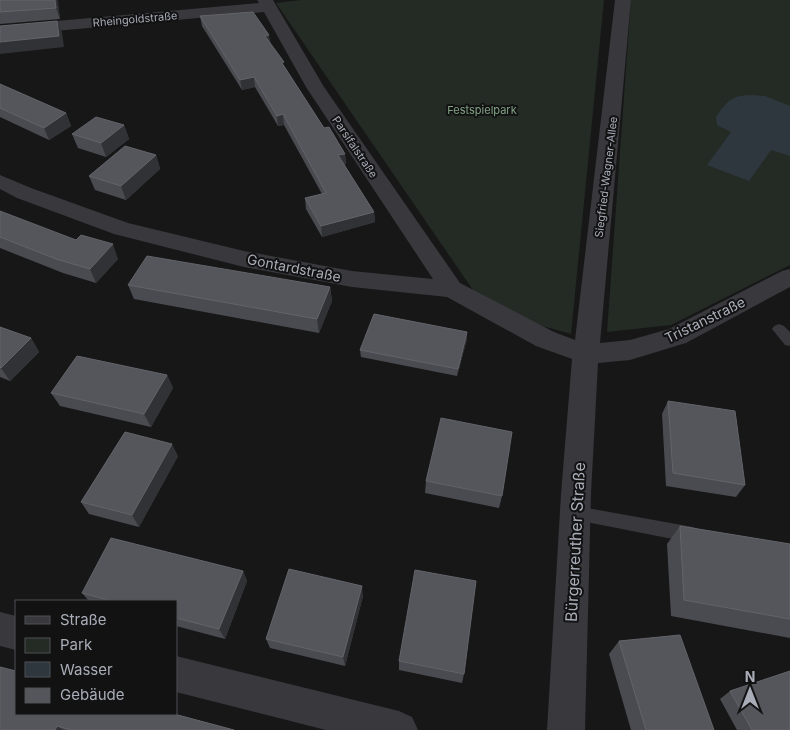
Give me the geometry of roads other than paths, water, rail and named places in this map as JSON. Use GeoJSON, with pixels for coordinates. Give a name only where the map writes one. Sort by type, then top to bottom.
{"type":"FeatureCollection","features":[{"type":"Feature","properties":{"kind":"street","name":"Siegfried-Wagner-Allee"},"geometry":{"type":"LineString","coordinates":[[586,354],[616,94],[623,0]]}},
{"type":"Feature","properties":{"kind":"street","name":"Rheingoldstraße"},"geometry":{"type":"LineString","coordinates":[[0,31],[267,4]]}},
{"type":"Feature","properties":{"kind":"street","name":"Parsifalstraße"},"geometry":{"type":"LineString","coordinates":[[267,4],[315,87],[452,289]]}},
{"type":"Feature","properties":{"kind":"street","name":"Gontardstraße"},"geometry":{"type":"LineString","coordinates":[[0,181],[24,193],[122,229],[244,259],[352,279],[452,289],[545,339],[586,354]]}},
{"type":"Feature","properties":{"kind":"street","name":"Tristanstraße"},"geometry":{"type":"LineString","coordinates":[[586,354],[630,350],[677,336],[790,277]]}},
{"type":"Feature","properties":{"kind":"street","name":"Bürgerreuther Straße"},"geometry":{"type":"LineString","coordinates":[[566,730],[576,513],[586,354]]}},
{"type":"Feature","properties":{"kind":"street"},"geometry":{"type":"LineString","coordinates":[[0,629],[15,633]]}},
{"type":"Feature","properties":{"kind":"street"},"geometry":{"type":"LineString","coordinates":[[178,675],[399,730]]}},
{"type":"Feature","properties":{"kind":"lane"},"geometry":{"type":"LineString","coordinates":[[779,329],[790,341]]}},
{"type":"Feature","properties":{"kind":"lane"},"geometry":{"type":"LineString","coordinates":[[576,513],[712,539]]}},
{"type":"Feature","properties":{"kind":"water"},"geometry":{"type":"Polygon","coordinates":[[[750,95],[765,96],[790,106],[790,156],[771,150],[749,181],[707,165],[731,132],[717,125],[716,117],[730,100],[750,95]]]}},
{"type":"Feature","properties":{"kind":"park label","name":"Festspielpark"},"geometry":{"type":"Point","coordinates":[482,110]}}]}
